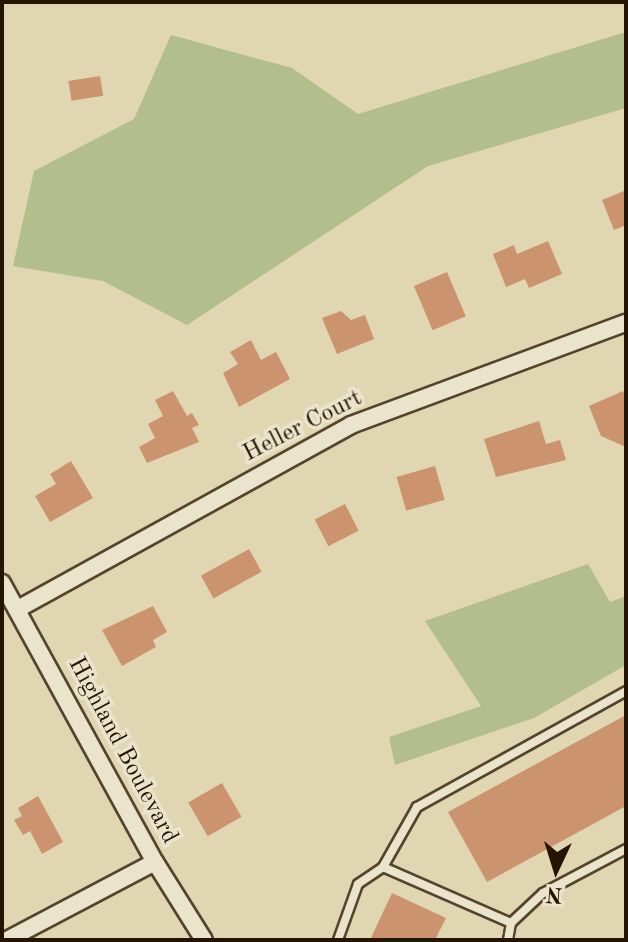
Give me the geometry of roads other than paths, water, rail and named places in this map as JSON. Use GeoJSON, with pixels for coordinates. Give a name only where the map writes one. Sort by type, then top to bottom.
{"type":"FeatureCollection","features":[{"type":"Feature","properties":{"kind":"street","name":"Heller Court"},"geometry":{"type":"LineString","coordinates":[[18,609],[351,425],[626,323]]}},
{"type":"Feature","properties":{"kind":"street","name":"Highland Boulevard"},"geometry":{"type":"LineString","coordinates":[[2,583],[155,862],[204,940]]}},
{"type":"Feature","properties":{"kind":"street"},"geometry":{"type":"LineString","coordinates":[[7,940],[155,862]]}},
{"type":"Feature","properties":{"kind":"lane"},"geometry":{"type":"LineString","coordinates":[[338,940],[358,884],[383,867],[417,807],[626,691]]}},
{"type":"Feature","properties":{"kind":"lane"},"geometry":{"type":"LineString","coordinates":[[508,940],[511,923],[543,893],[626,849]]}},
{"type":"Feature","properties":{"kind":"lane"},"geometry":{"type":"LineString","coordinates":[[383,867],[511,923]]}}]}
